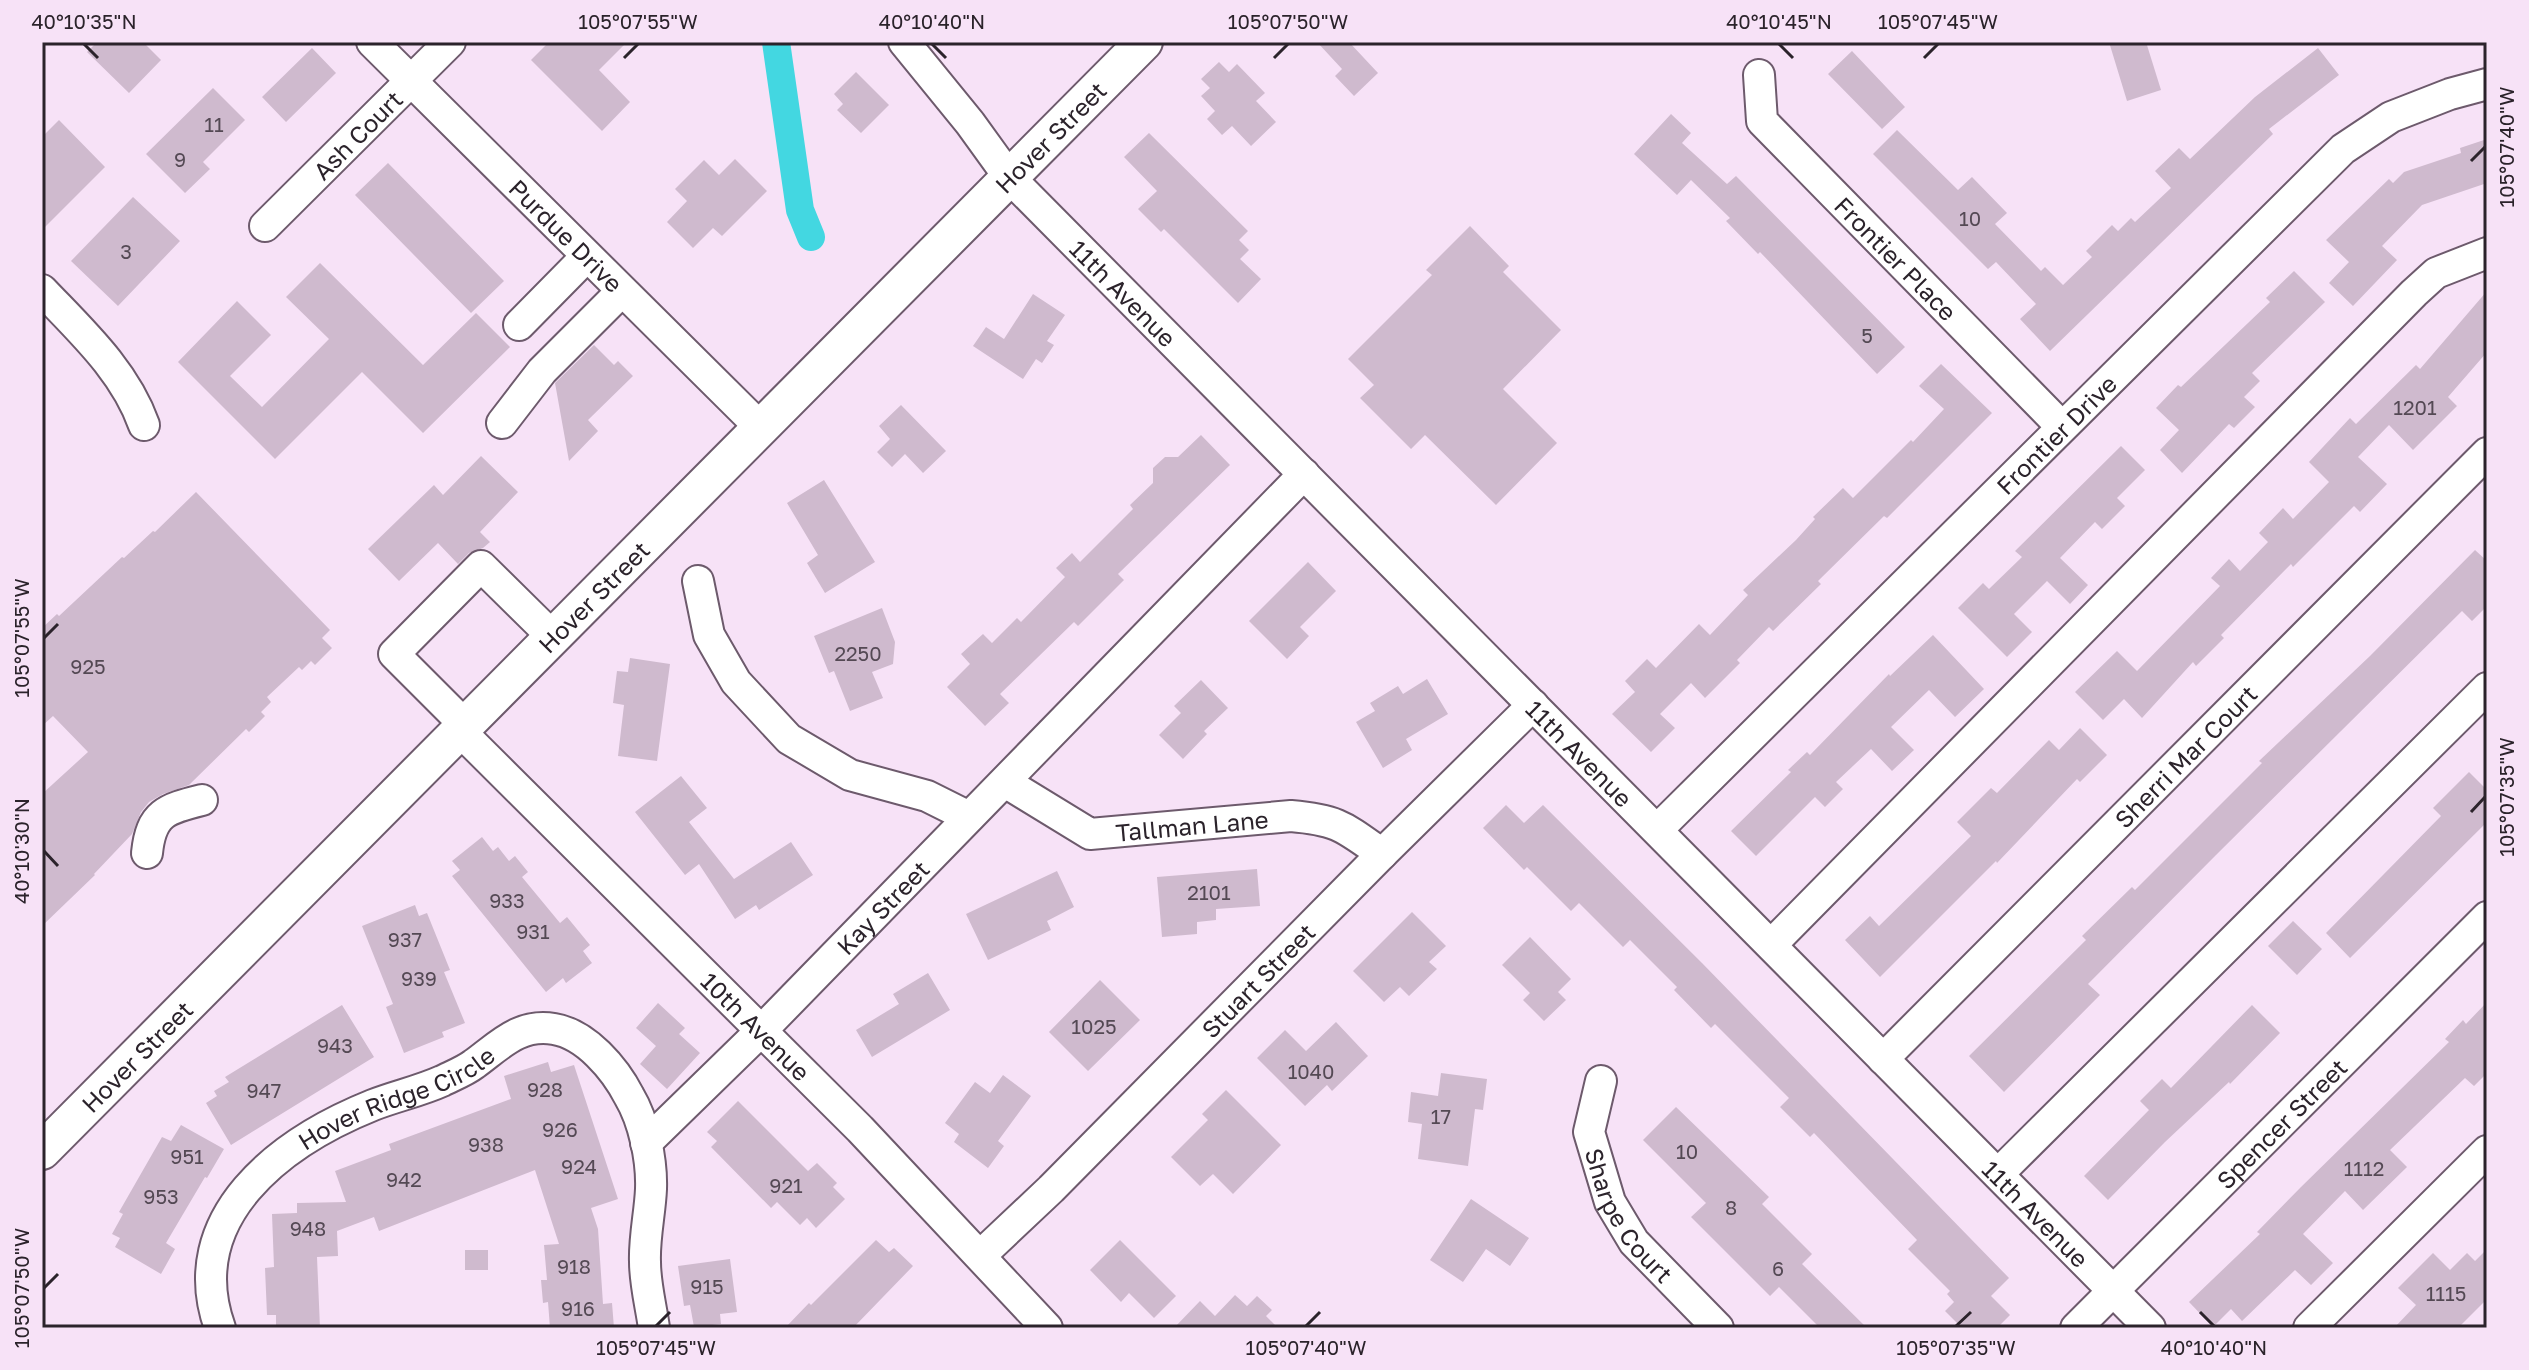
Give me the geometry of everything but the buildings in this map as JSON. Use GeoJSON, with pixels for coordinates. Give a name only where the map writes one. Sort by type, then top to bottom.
{"type":"FeatureCollection","features":[{"type":"Feature","properties":{"kind":"main road","name":"Hover Street"},"geometry":{"type":"LineString","coordinates":[[42,1151],[1144,42]]}},
{"type":"Feature","properties":{"kind":"street","name":"Purdue Drive"},"geometry":{"type":"LineString","coordinates":[[372,42],[761,428]]}},
{"type":"Feature","properties":{"kind":"street","name":"Ash Court"},"geometry":{"type":"LineString","coordinates":[[265,226],[450,42]]}},
{"type":"Feature","properties":{"kind":"street","name":"11th Avenue"},"geometry":{"type":"LineString","coordinates":[[904,42],[1009,177],[2150,1328]]}},
{"type":"Feature","properties":{"kind":"street","name":"Frontier Place"},"geometry":{"type":"LineString","coordinates":[[1759,75],[1762,121],[2062,427]]}},
{"type":"Feature","properties":{"kind":"street","name":"Frontier Drive"},"geometry":{"type":"LineString","coordinates":[[1657,830],[2343,149],[2391,117],[2450,94],[2487,84]]}},
{"type":"Feature","properties":{"kind":"street"},"geometry":{"type":"LineString","coordinates":[[1771,945],[2414,293],[2436,273],[2487,253]]}},
{"type":"Feature","properties":{"kind":"street"},"geometry":{"type":"LineString","coordinates":[[519,325],[587,256]]}},
{"type":"Feature","properties":{"kind":"street"},"geometry":{"type":"LineString","coordinates":[[42,290],[100,350],[138,408],[144,425]]}},
{"type":"Feature","properties":{"kind":"street"},"geometry":{"type":"LineString","coordinates":[[502,423],[542,371],[622,291]]}},
{"type":"Feature","properties":{"kind":"street","name":"Sherri Mar Court"},"geometry":{"type":"LineString","coordinates":[[1883,1059],[2487,453]]}},
{"type":"Feature","properties":{"kind":"street","name":"Kay Street"},"geometry":{"type":"LineString","coordinates":[[761,1031],[1304,474]]}},
{"type":"Feature","properties":{"kind":"street","name":"10th Avenue"},"geometry":{"type":"LineString","coordinates":[[553,637],[481,566],[394,654],[462,728],[860,1129],[1047,1328]]}},
{"type":"Feature","properties":{"kind":"street"},"geometry":{"type":"LineString","coordinates":[[698,581],[709,635],[736,682],[789,739],[850,775],[927,796],[969,817]]}},
{"type":"Feature","properties":{"kind":"street"},"geometry":{"type":"LineString","coordinates":[[1998,1174],[2487,688]]}},
{"type":"Feature","properties":{"kind":"street","name":"Stuart Street"},"geometry":{"type":"LineString","coordinates":[[981,1255],[1051,1189],[1533,705]]}},
{"type":"Feature","properties":{"kind":"street","name":"Tallman Lane"},"geometry":{"type":"LineString","coordinates":[[1005,782],[1090,834],[1291,816],[1339,824],[1382,854]]}},
{"type":"Feature","properties":{"kind":"street"},"geometry":{"type":"LineString","coordinates":[[147,853],[149,831],[161,814],[177,806],[202,800]]}},
{"type":"Feature","properties":{"kind":"street","name":"Spencer Street"},"geometry":{"type":"LineString","coordinates":[[2076,1328],[2487,917]]}},
{"type":"Feature","properties":{"kind":"street","name":"Hover Ridge Circle"},"geometry":{"type":"LineString","coordinates":[[220,1328],[211,1305],[210,1264],[218,1234],[234,1205],[266,1168],[309,1137],[372,1105],[432,1085],[472,1066],[498,1044],[524,1031],[555,1029],[579,1040],[609,1065],[631,1098],[646,1143],[651,1186],[645,1262],[654,1328]]}},
{"type":"Feature","properties":{"kind":"street"},"geometry":{"type":"LineString","coordinates":[[646,1143],[761,1031]]}},
{"type":"Feature","properties":{"kind":"street","name":"Sharpe Court"},"geometry":{"type":"LineString","coordinates":[[1601,1081],[1589,1132],[1610,1202],[1634,1242],[1718,1328]]}},
{"type":"Feature","properties":{"kind":"street"},"geometry":{"type":"LineString","coordinates":[[2309,1328],[2487,1151]]}},
{"type":"Feature","properties":{"kind":"waterway"},"geometry":{"type":"LineString","coordinates":[[776,42],[800,210],[811,237]]}}]}
